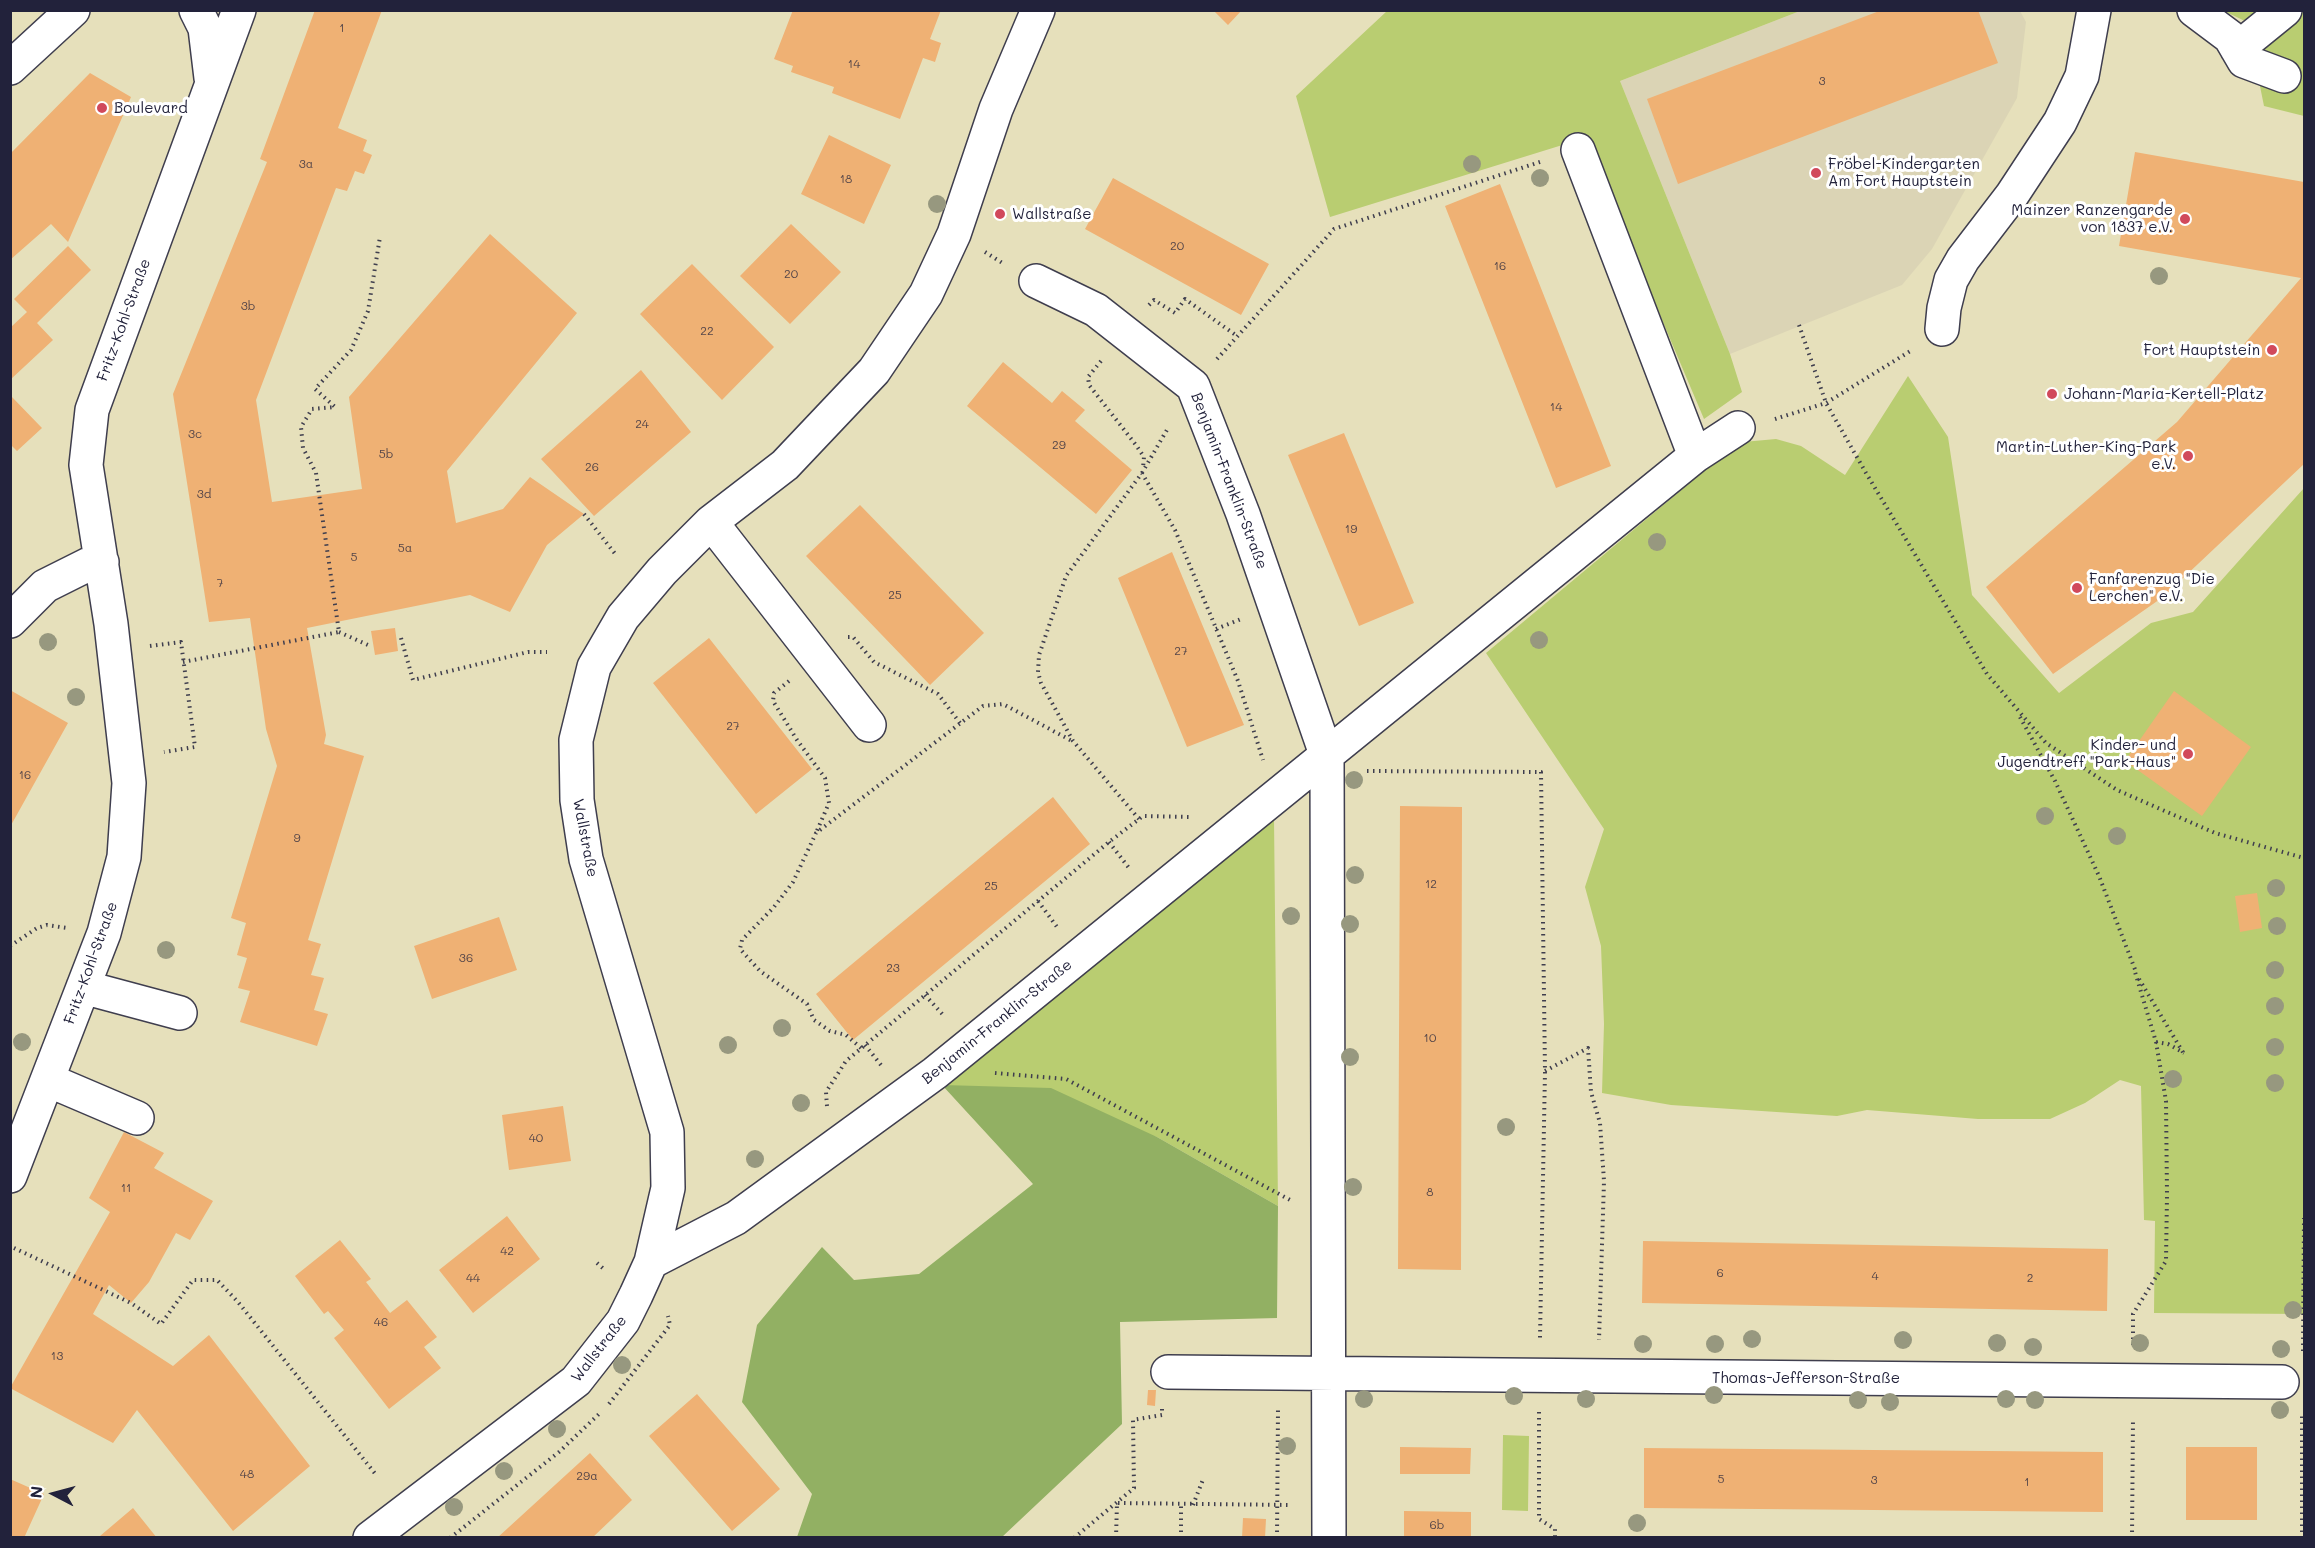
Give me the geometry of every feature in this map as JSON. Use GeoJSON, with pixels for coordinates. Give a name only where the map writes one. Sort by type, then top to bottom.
{"type":"FeatureCollection","features":[{"type":"Feature","properties":{"kind":"street"},"geometry":{"type":"LineString","coordinates":[[10,68],[73,10]]}},
{"type":"Feature","properties":{"kind":"street","name":"Fritz-Kohl-Straße"},"geometry":{"type":"LineString","coordinates":[[196,10],[205,28],[211,85]]}},
{"type":"Feature","properties":{"kind":"street","name":"Fritz-Kohl-Straße"},"geometry":{"type":"LineString","coordinates":[[10,1176],[104,933],[124,857],[128,820],[129,783],[102,562],[86,465],[92,410],[239,10]]}},
{"type":"Feature","properties":{"kind":"street","name":"Wallstraße"},"geometry":{"type":"LineString","coordinates":[[370,1538],[576,1381],[623,1321],[651,1262],[668,1188],[667,1132],[586,859],[576,800],[576,740],[594,667],[623,617],[662,571],[711,522],[785,465],[874,371],[926,294],[954,234],[996,109],[1038,10]]}},
{"type":"Feature","properties":{"kind":"street"},"geometry":{"type":"LineString","coordinates":[[1942,329],[1944,308],[1951,280],[1963,259],[2012,195],[2060,122],[2082,76],[2094,10]]}},
{"type":"Feature","properties":{"kind":"street"},"geometry":{"type":"LineString","coordinates":[[2194,10],[2230,37],[2244,61],[2284,76]]}},
{"type":"Feature","properties":{"kind":"street"},"geometry":{"type":"LineString","coordinates":[[2237,49],[2285,10]]}},
{"type":"Feature","properties":{"kind":"street"},"geometry":{"type":"LineString","coordinates":[[1578,150],[1695,456]]}},
{"type":"Feature","properties":{"kind":"street","name":"Benjamin-Franklin-Straße"},"geometry":{"type":"LineString","coordinates":[[1036,281],[1096,310],[1193,386],[1243,514],[1327,757],[1329,1538]]}},
{"type":"Feature","properties":{"kind":"street","name":"Benjamin-Franklin-Straße"},"geometry":{"type":"LineString","coordinates":[[651,1262],[736,1218],[896,1102],[1327,757],[1695,456],[1738,428]]}},
{"type":"Feature","properties":{"kind":"street"},"geometry":{"type":"LineString","coordinates":[[711,522],[869,725]]}},
{"type":"Feature","properties":{"kind":"street"},"geometry":{"type":"LineString","coordinates":[[10,621],[45,586],[87,565],[102,562]]}},
{"type":"Feature","properties":{"kind":"street"},"geometry":{"type":"LineString","coordinates":[[83,987],[180,1012]]}},
{"type":"Feature","properties":{"kind":"street"},"geometry":{"type":"LineString","coordinates":[[48,1080],[136,1118]]}},
{"type":"Feature","properties":{"kind":"street","name":"Thomas-Jefferson-Straße"},"geometry":{"type":"LineString","coordinates":[[1168,1372],[2133,1380],[2292,1393]]}},
{"type":"Feature","properties":{"kind":"path"},"geometry":{"type":"LineString","coordinates":[[1193,386],[1334,229],[1578,150]]}},
{"type":"Feature","properties":{"kind":"path"},"geometry":{"type":"LineString","coordinates":[[339,632],[316,473],[303,448],[301,427],[312,408],[335,407],[315,389],[351,350],[368,311],[380,237]]}},
{"type":"Feature","properties":{"kind":"path"},"geometry":{"type":"LineString","coordinates":[[1799,325],[1826,403],[1987,674],[2016,711],[2046,743],[2117,790],[2215,833],[2304,858]]}},
{"type":"Feature","properties":{"kind":"path"},"geometry":{"type":"LineString","coordinates":[[1738,428],[1826,403],[1942,329]]}},
{"type":"Feature","properties":{"kind":"path"},"geometry":{"type":"LineString","coordinates":[[1139,819],[1073,741],[1041,683],[1039,655],[1066,576],[1142,473],[1175,530],[1238,681],[1275,798]]}},
{"type":"Feature","properties":{"kind":"path"},"geometry":{"type":"LineString","coordinates":[[584,514],[616,555]]}},
{"type":"Feature","properties":{"kind":"path"},"geometry":{"type":"LineString","coordinates":[[183,662],[339,632],[368,645]]}},
{"type":"Feature","properties":{"kind":"path"},"geometry":{"type":"LineString","coordinates":[[401,638],[412,680],[528,652],[547,652]]}},
{"type":"Feature","properties":{"kind":"path"},"geometry":{"type":"LineString","coordinates":[[143,647],[181,642],[195,747],[157,753]]}},
{"type":"Feature","properties":{"kind":"path"},"geometry":{"type":"LineString","coordinates":[[861,1048],[846,1035],[830,1031],[814,1020],[807,1004],[760,970],[740,949],[742,940],[774,907],[793,882],[816,833],[983,706],[1003,704],[1073,741]]}},
{"type":"Feature","properties":{"kind":"path"},"geometry":{"type":"LineString","coordinates":[[2016,711],[2055,781],[2099,876],[2135,972],[2156,1042],[2166,1101],[2166,1261],[2133,1314],[2132,1538]]}},
{"type":"Feature","properties":{"kind":"path"},"geometry":{"type":"LineString","coordinates":[[1327,757],[1354,771],[1541,772],[1545,1071],[1539,1376],[1539,1519],[1555,1529],[1555,1538]]}},
{"type":"Feature","properties":{"kind":"path"},"geometry":{"type":"LineString","coordinates":[[1261,769],[1270,762]]}},
{"type":"Feature","properties":{"kind":"path"},"geometry":{"type":"LineString","coordinates":[[827,1110],[826,1092],[846,1061],[1139,819],[1152,814],[1197,818]]}},
{"type":"Feature","properties":{"kind":"path"},"geometry":{"type":"LineString","coordinates":[[10,946],[37,928],[47,925],[71,930]]}},
{"type":"Feature","properties":{"kind":"path"},"geometry":{"type":"LineString","coordinates":[[2135,972],[2184,1054],[2168,1044],[2156,1042]]}},
{"type":"Feature","properties":{"kind":"path"},"geometry":{"type":"LineString","coordinates":[[1545,1071],[1588,1048],[1591,1092],[1600,1123],[1605,1180],[1599,1376]]}},
{"type":"Feature","properties":{"kind":"path"},"geometry":{"type":"LineString","coordinates":[[992,1073],[1066,1079],[1329,1222]]}},
{"type":"Feature","properties":{"kind":"path"},"geometry":{"type":"LineString","coordinates":[[2303,1357],[2304,1218]]}},
{"type":"Feature","properties":{"kind":"path"},"geometry":{"type":"LineString","coordinates":[[14,1248],[131,1303],[161,1324],[193,1280],[217,1280],[238,1302],[377,1476]]}},
{"type":"Feature","properties":{"kind":"path"},"geometry":{"type":"LineString","coordinates":[[1074,1538],[1134,1488],[1133,1419],[1162,1415],[1162,1383],[1168,1372]]}},
{"type":"Feature","properties":{"kind":"path"},"geometry":{"type":"LineString","coordinates":[[1277,1538],[1278,1373]]}},
{"type":"Feature","properties":{"kind":"path"},"geometry":{"type":"LineString","coordinates":[[2292,1393],[2302,1538]]}},
{"type":"Feature","properties":{"kind":"path"},"geometry":{"type":"LineString","coordinates":[[1193,1505],[1204,1477]]}},
{"type":"Feature","properties":{"kind":"path"},"geometry":{"type":"LineString","coordinates":[[1117,1503],[1328,1505]]}},
{"type":"Feature","properties":{"kind":"path"},"geometry":{"type":"LineString","coordinates":[[1116,1538],[1117,1503]]}},
{"type":"Feature","properties":{"kind":"path"},"geometry":{"type":"LineString","coordinates":[[1181,1505],[1181,1538]]}},
{"type":"Feature","properties":{"kind":"shaded area","name":"Fröbel-Kindergarten Am Fort Hauptstein"},"geometry":{"type":"Polygon","coordinates":[[[1800,11],[2020,11],[2026,22],[2017,98],[1932,249],[1902,285],[1730,354],[1620,81],[1800,11]]]}},
{"type":"Feature","properties":{"kind":"green space"},"geometry":{"type":"Polygon","coordinates":[[[1387,11],[1800,11],[1620,81],[1730,354],[1742,392],[1704,419],[1585,138],[1330,217],[1296,96],[1387,11]]]}},
{"type":"Feature","properties":{"kind":"green space"},"geometry":{"type":"Polygon","coordinates":[[[2224,11],[2304,11],[2304,116],[2264,106],[2247,22],[2224,11]]]}},
{"type":"Feature","properties":{"kind":"green space"},"geometry":{"type":"Polygon","coordinates":[[[1908,376],[1948,437],[1972,595],[2059,693],[2151,623],[2193,612],[2304,488],[2304,1314],[2154,1313],[2155,1221],[2144,1220],[2141,1086],[2120,1080],[2085,1103],[2050,1119],[1978,1119],[1867,1110],[1837,1116],[1671,1105],[1602,1093],[1604,1024],[1601,946],[1585,887],[1604,829],[1486,653],[1722,456],[1743,442],[1776,439],[1801,446],[1845,475],[1908,376]]]}},
{"type":"Feature","properties":{"kind":"green space"},"geometry":{"type":"Polygon","coordinates":[[[1274,818],[1278,1206],[1157,1137],[942,1085],[1274,818]]]}},
{"type":"Feature","properties":{"kind":"green space"},"geometry":{"type":"Polygon","coordinates":[[[942,1085],[1051,1088],[1157,1137],[1278,1206],[1277,1318],[1120,1322],[1122,1424],[1002,1537],[797,1537],[812,1494],[742,1402],[757,1325],[822,1247],[854,1280],[919,1274],[1033,1184],[942,1085]]]}},
{"type":"Feature","properties":{"kind":"green space"},"geometry":{"type":"Polygon","coordinates":[[[1503,1435],[1529,1436],[1528,1511],[1502,1510],[1503,1435]]]}},
{"type":"Feature","properties":{"kind":"building"},"geometry":{"type":"Polygon","coordinates":[[[315,10],[382,10],[338,128],[367,140],[363,151],[372,155],[364,174],[355,171],[347,191],[336,188],[256,400],[272,502],[362,489],[349,397],[490,234],[577,313],[447,471],[456,523],[503,509],[530,477],[584,514],[547,545],[510,612],[470,595],[307,628],[326,735],[324,744],[364,756],[308,940],[321,944],[311,975],[324,978],[314,1010],[328,1014],[317,1046],[240,1022],[250,991],[238,988],[247,958],[237,955],[246,923],[231,918],[277,766],[266,729],[250,618],[209,622],[173,394],[267,162],[260,159],[315,10]]]}},
{"type":"Feature","properties":{"kind":"building"},"geometry":{"type":"Polygon","coordinates":[[[793,10],[941,10],[930,39],[941,43],[935,62],[923,58],[900,119],[832,93],[834,87],[791,72],[793,66],[774,59],[793,10]]]}},
{"type":"Feature","properties":{"kind":"building"},"geometry":{"type":"Polygon","coordinates":[[[1213,10],[1242,10],[1228,25],[1213,10]]]}},
{"type":"Feature","properties":{"kind":"building"},"geometry":{"type":"Polygon","coordinates":[[[1882,10],[1978,10],[1998,63],[1678,184],[1647,99],[1882,10]]]}},
{"type":"Feature","properties":{"kind":"building"},"geometry":{"type":"Polygon","coordinates":[[[90,73],[131,97],[68,242],[51,224],[10,260],[10,154],[90,73]]]}},
{"type":"Feature","properties":{"kind":"building"},"geometry":{"type":"Polygon","coordinates":[[[829,135],[891,165],[864,224],[801,194],[829,135]]]}},
{"type":"Feature","properties":{"kind":"building","name":"Fort Hauptstein"},"geometry":{"type":"Polygon","coordinates":[[[2135,152],[2304,182],[2304,464],[2163,597],[2053,674],[1986,587],[2177,422],[2301,278],[2119,246],[2135,152]]]}},
{"type":"Feature","properties":{"kind":"building"},"geometry":{"type":"Polygon","coordinates":[[[1113,178],[1269,264],[1241,315],[1085,229],[1113,178]]]}},
{"type":"Feature","properties":{"kind":"building"},"geometry":{"type":"Polygon","coordinates":[[[1500,184],[1611,466],[1556,488],[1445,206],[1500,184]]]}},
{"type":"Feature","properties":{"kind":"building"},"geometry":{"type":"Polygon","coordinates":[[[791,224],[841,272],[790,324],[740,276],[791,224]]]}},
{"type":"Feature","properties":{"kind":"building"},"geometry":{"type":"Polygon","coordinates":[[[68,246],[91,270],[37,323],[53,340],[10,380],[10,328],[27,312],[14,299],[68,246]]]}},
{"type":"Feature","properties":{"kind":"building"},"geometry":{"type":"Polygon","coordinates":[[[692,264],[774,347],[722,400],[640,314],[692,264]]]}},
{"type":"Feature","properties":{"kind":"building"},"geometry":{"type":"Polygon","coordinates":[[[1003,362],[1052,403],[1062,391],[1085,410],[1075,421],[1132,470],[1096,514],[967,406],[1003,362]]]}},
{"type":"Feature","properties":{"kind":"building"},"geometry":{"type":"Polygon","coordinates":[[[641,370],[691,432],[594,516],[541,459],[641,370]]]}},
{"type":"Feature","properties":{"kind":"building"},"geometry":{"type":"Polygon","coordinates":[[[10,395],[42,428],[17,451],[10,444],[10,395]]]}},
{"type":"Feature","properties":{"kind":"building"},"geometry":{"type":"Polygon","coordinates":[[[1344,433],[1414,603],[1359,626],[1288,455],[1344,433]]]}},
{"type":"Feature","properties":{"kind":"building"},"geometry":{"type":"Polygon","coordinates":[[[860,505],[984,633],[930,685],[806,556],[860,505]]]}},
{"type":"Feature","properties":{"kind":"building"},"geometry":{"type":"Polygon","coordinates":[[[1172,552],[1244,725],[1187,747],[1118,578],[1172,552]]]}},
{"type":"Feature","properties":{"kind":"building"},"geometry":{"type":"Polygon","coordinates":[[[395,628],[398,651],[375,655],[371,631],[395,628]]]}},
{"type":"Feature","properties":{"kind":"building"},"geometry":{"type":"Polygon","coordinates":[[[709,638],[812,769],[756,814],[653,683],[709,638]]]}},
{"type":"Feature","properties":{"kind":"building"},"geometry":{"type":"Polygon","coordinates":[[[10,690],[68,723],[10,827],[10,690]]]}},
{"type":"Feature","properties":{"kind":"building","name":"Kinder- und Jugendtreff \"Park-Haus\""},"geometry":{"type":"Polygon","coordinates":[[[2174,691],[2251,747],[2202,816],[2125,761],[2174,691]]]}},
{"type":"Feature","properties":{"kind":"building"},"geometry":{"type":"Polygon","coordinates":[[[1053,797],[1090,844],[853,1040],[816,994],[1053,797]]]}},
{"type":"Feature","properties":{"kind":"building"},"geometry":{"type":"Polygon","coordinates":[[[1400,806],[1462,807],[1461,1270],[1398,1269],[1400,806]]]}},
{"type":"Feature","properties":{"kind":"building"},"geometry":{"type":"Polygon","coordinates":[[[2257,893],[2262,928],[2240,932],[2235,896],[2257,893]]]}},
{"type":"Feature","properties":{"kind":"building"},"geometry":{"type":"Polygon","coordinates":[[[499,917],[517,970],[432,999],[414,946],[499,917]]]}},
{"type":"Feature","properties":{"kind":"building"},"geometry":{"type":"Polygon","coordinates":[[[563,1106],[571,1161],[509,1170],[502,1115],[563,1106]]]}},
{"type":"Feature","properties":{"kind":"building"},"geometry":{"type":"Polygon","coordinates":[[[124,1132],[164,1153],[154,1168],[213,1201],[190,1240],[176,1233],[149,1282],[131,1303],[109,1285],[93,1314],[173,1366],[209,1335],[310,1466],[233,1531],[137,1410],[113,1443],[10,1388],[110,1212],[89,1198],[124,1132]]]}},
{"type":"Feature","properties":{"kind":"building"},"geometry":{"type":"Polygon","coordinates":[[[507,1216],[540,1259],[473,1313],[439,1270],[507,1216]]]}},
{"type":"Feature","properties":{"kind":"building"},"geometry":{"type":"Polygon","coordinates":[[[340,1240],[371,1279],[366,1282],[390,1313],[407,1300],[437,1337],[424,1347],[441,1368],[389,1409],[334,1338],[344,1330],[328,1311],[324,1314],[295,1276],[340,1240]]]}},
{"type":"Feature","properties":{"kind":"building"},"geometry":{"type":"Polygon","coordinates":[[[1643,1241],[2108,1249],[2107,1311],[1642,1303],[1643,1241]]]}},
{"type":"Feature","properties":{"kind":"building"},"geometry":{"type":"Polygon","coordinates":[[[1148,1390],[1156,1390],[1155,1406],[1147,1405],[1148,1390]]]}},
{"type":"Feature","properties":{"kind":"building"},"geometry":{"type":"Polygon","coordinates":[[[697,1394],[780,1489],[732,1531],[649,1436],[697,1394]]]}},
{"type":"Feature","properties":{"kind":"building"},"geometry":{"type":"Polygon","coordinates":[[[1400,1447],[1471,1448],[1470,1474],[1400,1474],[1400,1447]]]}},
{"type":"Feature","properties":{"kind":"building"},"geometry":{"type":"Polygon","coordinates":[[[2186,1447],[2257,1447],[2257,1520],[2186,1520],[2186,1447]]]}},
{"type":"Feature","properties":{"kind":"building"},"geometry":{"type":"Polygon","coordinates":[[[1644,1448],[2103,1452],[2103,1512],[1644,1508],[1644,1448]]]}},
{"type":"Feature","properties":{"kind":"building"},"geometry":{"type":"Polygon","coordinates":[[[590,1453],[632,1500],[592,1538],[497,1538],[590,1453]]]}},
{"type":"Feature","properties":{"kind":"building"},"geometry":{"type":"Polygon","coordinates":[[[10,1479],[44,1494],[24,1538],[10,1538],[10,1479]]]}},
{"type":"Feature","properties":{"kind":"building"},"geometry":{"type":"Polygon","coordinates":[[[133,1508],[157,1538],[98,1538],[100,1536],[133,1508]]]}},
{"type":"Feature","properties":{"kind":"building"},"geometry":{"type":"Polygon","coordinates":[[[1404,1511],[1471,1512],[1471,1538],[1404,1538],[1404,1511]]]}},
{"type":"Feature","properties":{"kind":"building"},"geometry":{"type":"Polygon","coordinates":[[[1243,1518],[1266,1519],[1265,1538],[1242,1538],[1243,1518]]]}},
{"type":"Feature","properties":{"kind":"place","name":"Boulevard"},"geometry":{"type":"Point","coordinates":[102,108]}},
{"type":"Feature","properties":{"kind":"place","name":"Fröbel-Kindergarten Am Fort Hauptstein"},"geometry":{"type":"Point","coordinates":[1816,173]}},
{"type":"Feature","properties":{"kind":"place","name":"Wallstraße"},"geometry":{"type":"Point","coordinates":[1000,214]}},
{"type":"Feature","properties":{"kind":"place","name":"Mainzer Ranzengarde von 1837 e.V."},"geometry":{"type":"Point","coordinates":[2185,219]}},
{"type":"Feature","properties":{"kind":"place","name":"Fort Hauptstein"},"geometry":{"type":"Point","coordinates":[2272,350]}},
{"type":"Feature","properties":{"kind":"place","name":"Johann-Maria-Kertell-Platz"},"geometry":{"type":"Point","coordinates":[2052,394]}},
{"type":"Feature","properties":{"kind":"place","name":"Martin-Luther-King-Park e.V."},"geometry":{"type":"Point","coordinates":[2188,456]}},
{"type":"Feature","properties":{"kind":"place","name":"Fanfarenzug \"Die Lerchen\" e.V."},"geometry":{"type":"Point","coordinates":[2077,588]}},
{"type":"Feature","properties":{"kind":"place","name":"Kinder- und Jugendtreff \"Park-Haus\""},"geometry":{"type":"Point","coordinates":[2188,754]}}]}
